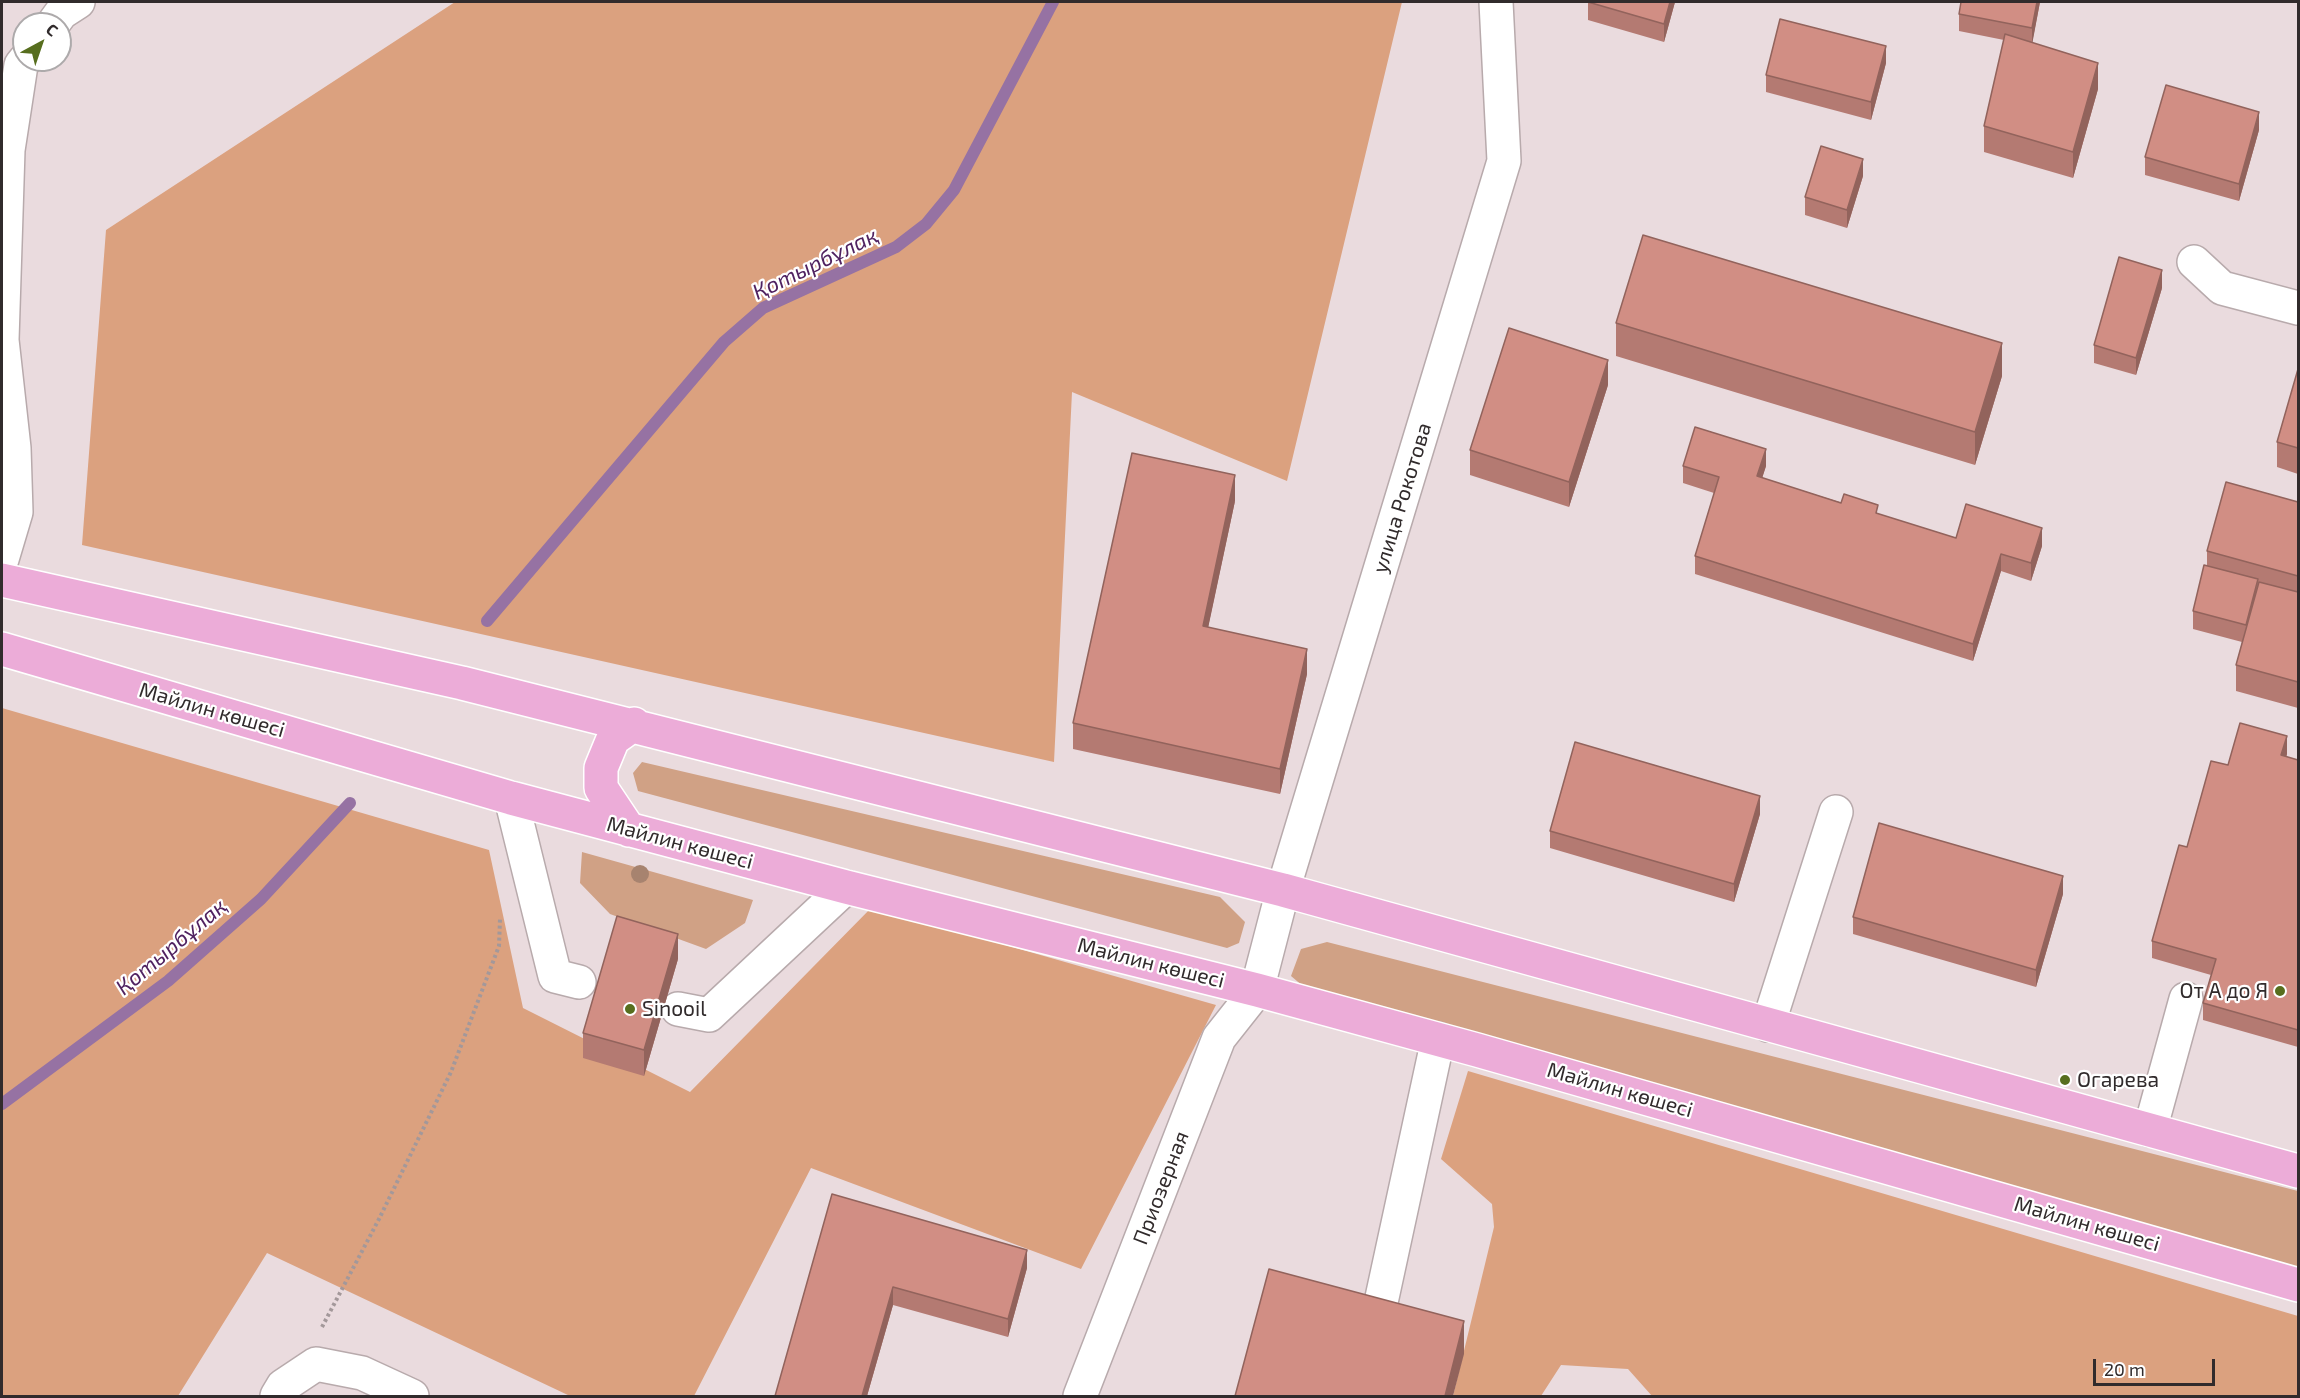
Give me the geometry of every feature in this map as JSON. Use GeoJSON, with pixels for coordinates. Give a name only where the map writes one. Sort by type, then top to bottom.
{"type":"FeatureCollection","features":[{"type":"Feature","properties":{"kind":"main road"},"geometry":{"type":"LineString","coordinates":[[2,580],[450,680],[634,724],[1283,890],[2298,1171]]}},
{"type":"Feature","properties":{"kind":"main road","name":"Майлин көшесі"},"geometry":{"type":"LineString","coordinates":[[2,649],[511,798],[846,887],[1257,990],[1438,1039],[2298,1284]]}},
{"type":"Feature","properties":{"kind":"main road"},"geometry":{"type":"LineString","coordinates":[[628,830],[601,788],[601,768],[613,739],[634,724]]}},
{"type":"Feature","properties":{"kind":"street"},"geometry":{"type":"LineString","coordinates":[[63,12],[78,2]]}},
{"type":"Feature","properties":{"kind":"street","name":"улица Рокотова"},"geometry":{"type":"LineString","coordinates":[[1257,990],[1283,890],[1503,161],[1496,2]]}},
{"type":"Feature","properties":{"kind":"street"},"geometry":{"type":"LineString","coordinates":[[2,559],[16,512],[14,448],[2,340],[8,150],[20,72]]}},
{"type":"Feature","properties":{"kind":"street"},"geometry":{"type":"LineString","coordinates":[[2194,262],[2222,288],[2298,308]]}},
{"type":"Feature","properties":{"kind":"street"},"geometry":{"type":"LineString","coordinates":[[511,798],[555,976],[579,982]]}},
{"type":"Feature","properties":{"kind":"street"},"geometry":{"type":"LineString","coordinates":[[1768,1025],[1836,812]]}},
{"type":"Feature","properties":{"kind":"street"},"geometry":{"type":"LineString","coordinates":[[678,1009],[709,1015],[846,887]]}},
{"type":"Feature","properties":{"kind":"street","name":"Приозерная"},"geometry":{"type":"LineString","coordinates":[[1080,1396],[1219,1038],[1257,990]]}},
{"type":"Feature","properties":{"kind":"street"},"geometry":{"type":"LineString","coordinates":[[2150,1130],[2186,999]]}},
{"type":"Feature","properties":{"kind":"street"},"geometry":{"type":"LineString","coordinates":[[1375,1330],[1438,1039]]}},
{"type":"Feature","properties":{"kind":"street"},"geometry":{"type":"LineString","coordinates":[[277,1396],[282,1386],[316,1364],[362,1373],[412,1396]]}},
{"type":"Feature","properties":{"kind":"path"},"geometry":{"type":"LineString","coordinates":[[316,1364],[323,1324],[379,1220],[451,1072],[499,946],[500,914]]}},
{"type":"Feature","properties":{"kind":"shaded area"},"geometry":{"type":"Polygon","coordinates":[[[455,2],[1402,2],[1287,481],[1072,392],[1054,762],[82,545],[106,230],[455,2]]]}},
{"type":"Feature","properties":{"kind":"shaded area"},"geometry":{"type":"Polygon","coordinates":[[[2,708],[489,850],[523,1008],[690,1092],[872,907],[1216,1005],[1081,1269],[811,1168],[694,1396],[570,1396],[267,1253],[178,1396],[2,1396],[2,708]]]}},
{"type":"Feature","properties":{"kind":"shaded area"},"geometry":{"type":"Polygon","coordinates":[[[642,762],[1220,897],[1245,922],[1239,943],[1227,948],[638,791],[633,773],[642,762]]]}},
{"type":"Feature","properties":{"kind":"shaded area"},"geometry":{"type":"Polygon","coordinates":[[[582,852],[753,900],[745,923],[706,949],[610,914],[580,883],[582,852]]]}},
{"type":"Feature","properties":{"kind":"shaded area"},"geometry":{"type":"Polygon","coordinates":[[[1327,942],[2298,1191],[2298,1273],[1317,998],[1291,976],[1301,949],[1327,942]]]}},
{"type":"Feature","properties":{"kind":"shaded area"},"geometry":{"type":"Polygon","coordinates":[[[1468,1071],[2298,1316],[2298,1396],[1652,1396],[1628,1369],[1561,1365],[1541,1396],[1453,1396],[1494,1227],[1492,1204],[1441,1159],[1468,1071]]]}},
{"type":"Feature","properties":{"kind":"building"},"geometry":{"type":"Polygon","coordinates":[[[1588,2],[1670,2],[1664,24],[1588,2]]]}},
{"type":"Feature","properties":{"kind":"building"},"geometry":{"type":"Polygon","coordinates":[[[1961,2],[2037,2],[2032,28],[1959,14],[1961,2]]]}},
{"type":"Feature","properties":{"kind":"building"},"geometry":{"type":"Polygon","coordinates":[[[1780,19],[1886,46],[1871,102],[1766,75],[1780,19]]]}},
{"type":"Feature","properties":{"kind":"building"},"geometry":{"type":"Polygon","coordinates":[[[2005,34],[2098,63],[2073,152],[1984,126],[2005,34]]]}},
{"type":"Feature","properties":{"kind":"building"},"geometry":{"type":"Polygon","coordinates":[[[2166,85],[2259,112],[2239,184],[2145,157],[2166,85]]]}},
{"type":"Feature","properties":{"kind":"building"},"geometry":{"type":"Polygon","coordinates":[[[1821,146],[1863,159],[1847,210],[1805,197],[1821,146]]]}},
{"type":"Feature","properties":{"kind":"building"},"geometry":{"type":"Polygon","coordinates":[[[1643,235],[2002,343],[1975,432],[1616,323],[1643,235]]]}},
{"type":"Feature","properties":{"kind":"building"},"geometry":{"type":"Polygon","coordinates":[[[2119,257],[2162,270],[2136,358],[2094,345],[2119,257]]]}},
{"type":"Feature","properties":{"kind":"building"},"geometry":{"type":"Polygon","coordinates":[[[1509,328],[1608,360],[1569,482],[1470,450],[1509,328]]]}},
{"type":"Feature","properties":{"kind":"building"},"geometry":{"type":"Polygon","coordinates":[[[2298,369],[2298,448],[2277,442],[2298,369]]]}},
{"type":"Feature","properties":{"kind":"building"},"geometry":{"type":"Polygon","coordinates":[[[1695,427],[1766,449],[1757,476],[1841,503],[1844,494],[1878,505],[1876,513],[1956,538],[1966,504],[2042,528],[2031,563],[2001,554],[1973,644],[1695,556],[1719,477],[1683,466],[1695,427]]]}},
{"type":"Feature","properties":{"kind":"building"},"geometry":{"type":"Polygon","coordinates":[[[1132,453],[1235,475],[1203,626],[1307,649],[1280,769],[1073,723],[1132,453]]]}},
{"type":"Feature","properties":{"kind":"building"},"geometry":{"type":"Polygon","coordinates":[[[2226,482],[2298,502],[2298,576],[2207,551],[2226,482]]]}},
{"type":"Feature","properties":{"kind":"building"},"geometry":{"type":"Polygon","coordinates":[[[2204,565],[2258,579],[2246,625],[2193,611],[2204,565]]]}},
{"type":"Feature","properties":{"kind":"building"},"geometry":{"type":"Polygon","coordinates":[[[2259,582],[2298,592],[2298,682],[2236,665],[2259,582]]]}},
{"type":"Feature","properties":{"kind":"building"},"geometry":{"type":"Polygon","coordinates":[[[2240,723],[2287,736],[2281,755],[2298,760],[2298,1030],[2203,1003],[2216,959],[2152,941],[2179,845],[2187,847],[2211,761],[2228,765],[2240,723]]]}},
{"type":"Feature","properties":{"kind":"building"},"geometry":{"type":"Polygon","coordinates":[[[1575,742],[1760,796],[1734,884],[1550,831],[1575,742]]]}},
{"type":"Feature","properties":{"kind":"building"},"geometry":{"type":"Polygon","coordinates":[[[1879,823],[2063,876],[2036,970],[1853,917],[1879,823]]]}},
{"type":"Feature","properties":{"kind":"building","name":"Sinooil"},"geometry":{"type":"Polygon","coordinates":[[[617,916],[678,934],[644,1050],[583,1033],[617,916]]]}},
{"type":"Feature","properties":{"kind":"building"},"geometry":{"type":"Polygon","coordinates":[[[832,1194],[1027,1250],[1008,1319],[893,1287],[862,1396],[775,1396],[832,1194]]]}},
{"type":"Feature","properties":{"kind":"building"},"geometry":{"type":"Polygon","coordinates":[[[1269,1269],[1464,1321],[1445,1396],[1235,1396],[1269,1269]]]}},
{"type":"Feature","properties":{"kind":"waterway","name":"Қотырбұлақ"},"geometry":{"type":"LineString","coordinates":[[487,621],[724,342],[763,308],[896,247],[926,224],[954,190],[1053,2]]}},
{"type":"Feature","properties":{"kind":"waterway","name":"Қотырбұлақ"},"geometry":{"type":"LineString","coordinates":[[2,1104],[168,981],[261,899],[350,803]]}},
{"type":"Feature","properties":{"kind":"place","name":"От А до Я"},"geometry":{"type":"Point","coordinates":[2280,991]}},
{"type":"Feature","properties":{"kind":"place","name":"Sinooil"},"geometry":{"type":"Point","coordinates":[630,1009]}},
{"type":"Feature","properties":{"kind":"place","name":"Огарева"},"geometry":{"type":"Point","coordinates":[2065,1080]}}]}
